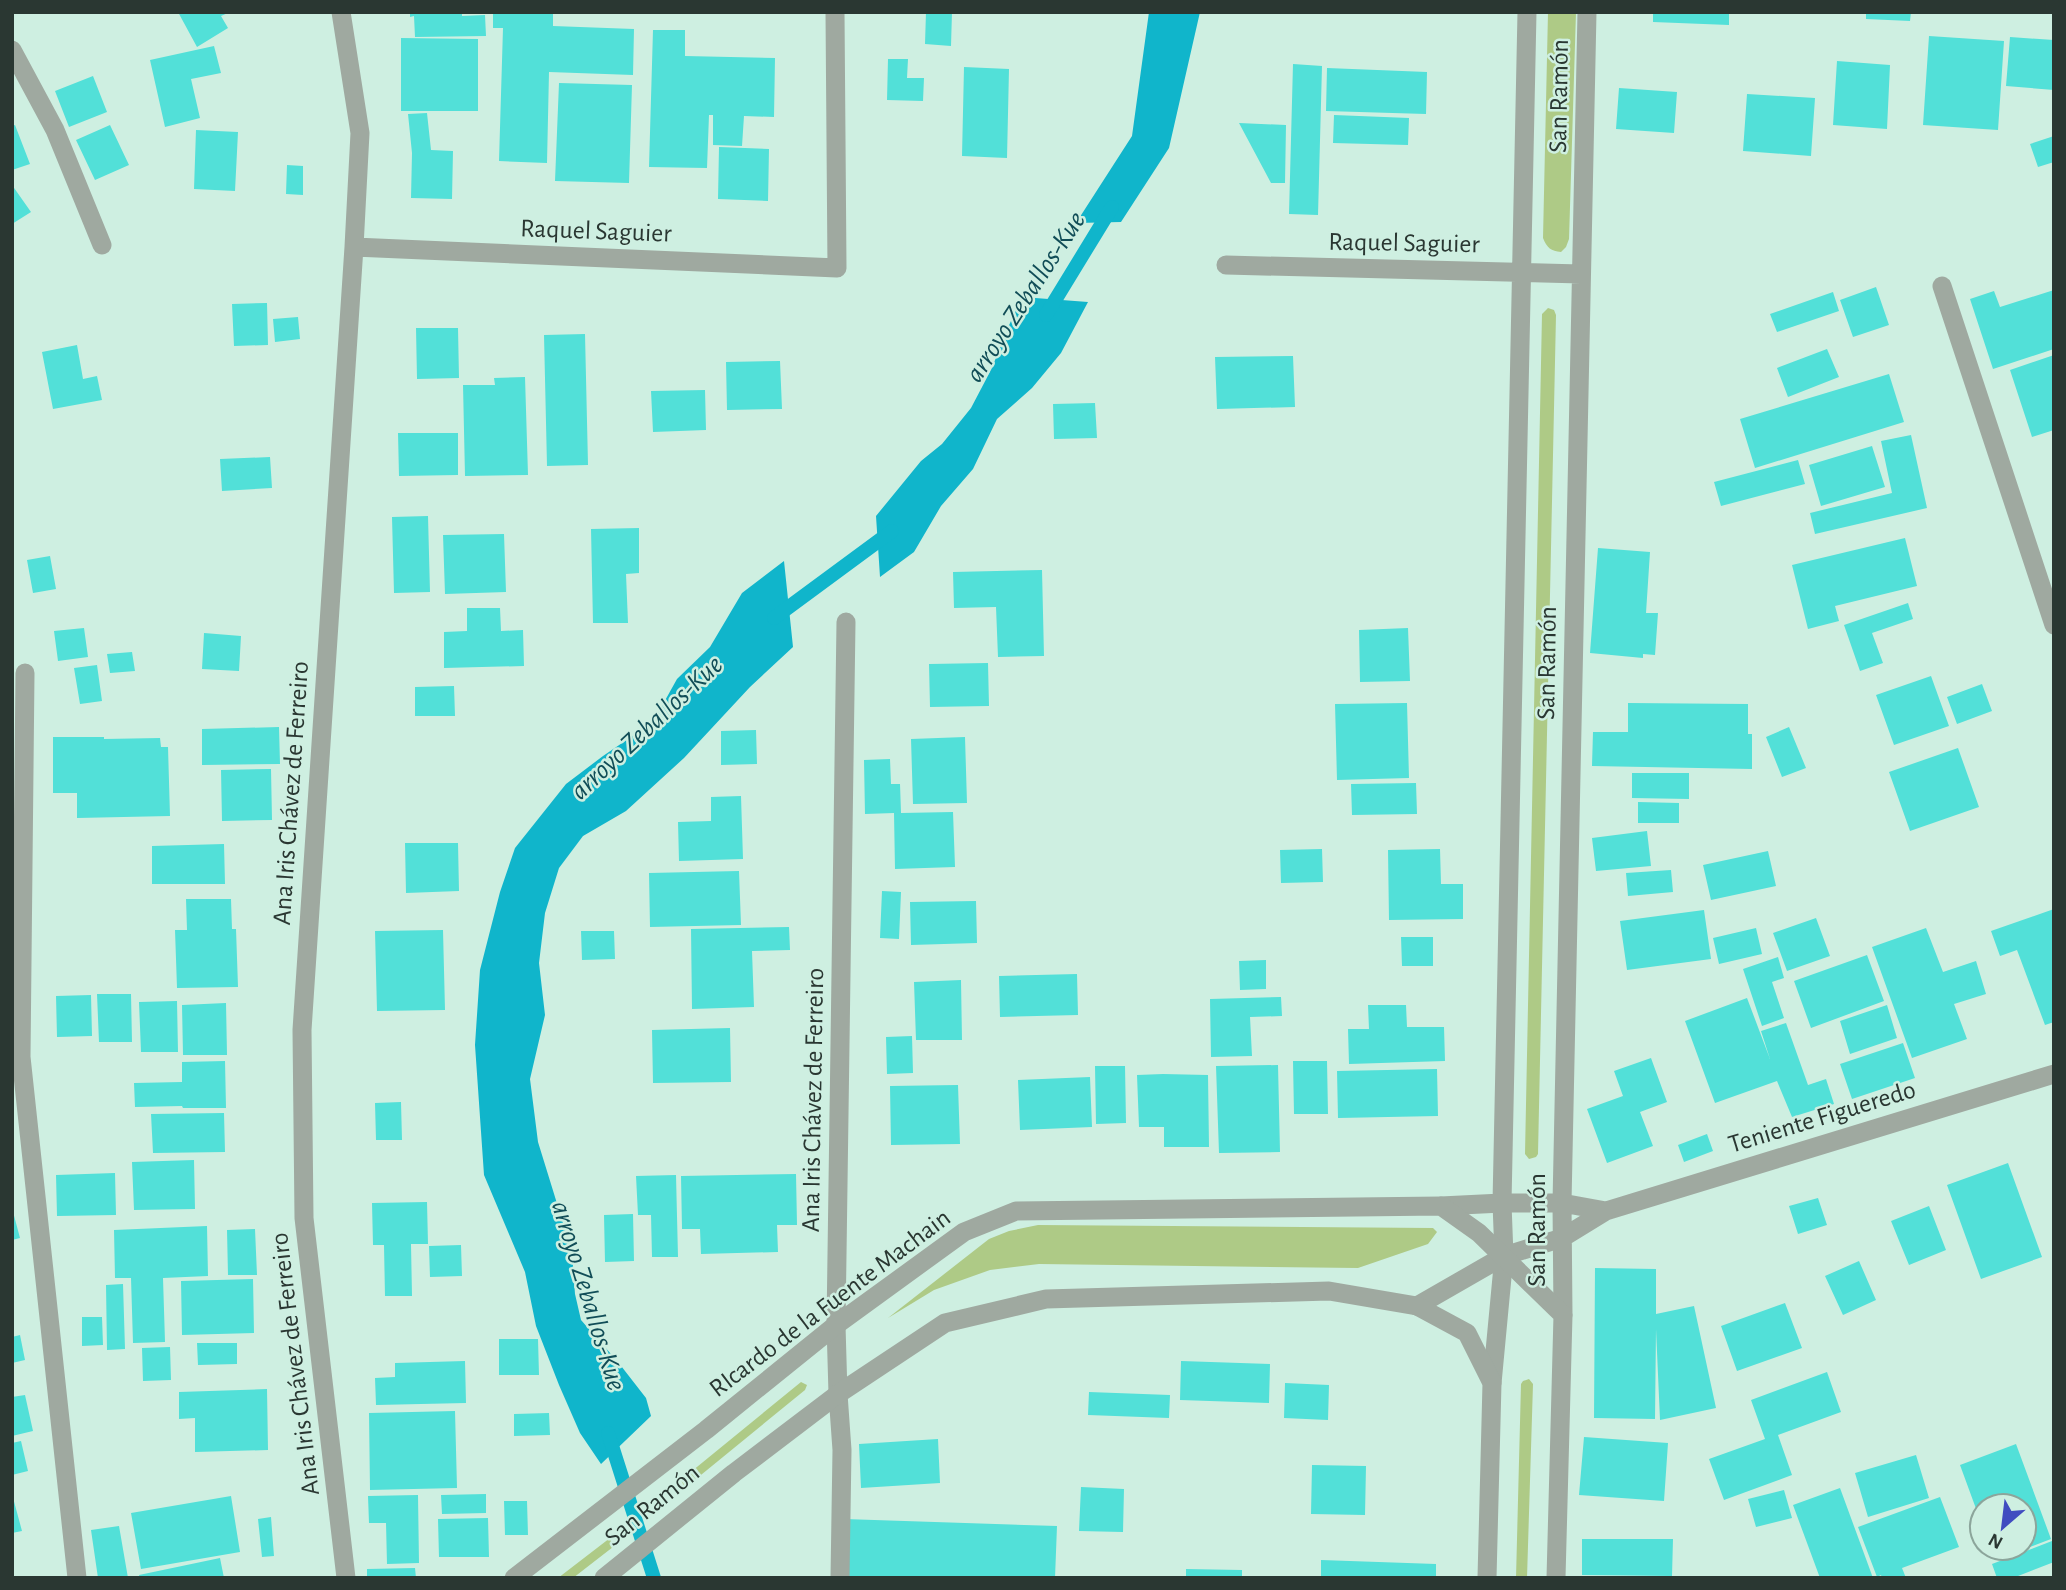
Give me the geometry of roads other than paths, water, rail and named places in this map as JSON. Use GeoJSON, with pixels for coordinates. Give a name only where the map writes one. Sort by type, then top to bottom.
{"type":"FeatureCollection","features":[{"type":"Feature","properties":{"kind":"street","name":"Ana Iris Chávez de Ferreiro"},"geometry":{"type":"LineString","coordinates":[[341,12],[359,133],[354,247],[302,1030],[304,1218],[346,1578]]}},
{"type":"Feature","properties":{"kind":"street","name":"Raquel Saguier"},"geometry":{"type":"LineString","coordinates":[[354,247],[837,268],[835,12]]}},
{"type":"Feature","properties":{"kind":"street","name":"San Ramón"},"geometry":{"type":"LineString","coordinates":[[1487,1578],[1492,1382],[1504,1256],[1502,1203],[1527,12]]}},
{"type":"Feature","properties":{"kind":"street","name":"San Ramón"},"geometry":{"type":"LineString","coordinates":[[1556,1578],[1587,12]]}},
{"type":"Feature","properties":{"kind":"street"},"geometry":{"type":"LineString","coordinates":[[12,50],[55,130],[103,245]]}},
{"type":"Feature","properties":{"kind":"street","name":"Raquel Saguier"},"geometry":{"type":"LineString","coordinates":[[1226,265],[1581,274]]}},
{"type":"Feature","properties":{"kind":"street"},"geometry":{"type":"LineString","coordinates":[[1942,286],[2054,625]]}},
{"type":"Feature","properties":{"kind":"street","name":"Ana Iris Chávez de Ferreiro"},"geometry":{"type":"LineString","coordinates":[[841,1578],[842,1450],[836,1325],[846,622]]}},
{"type":"Feature","properties":{"kind":"street"},"geometry":{"type":"LineString","coordinates":[[25,673],[21,1057],[77,1578]]}},
{"type":"Feature","properties":{"kind":"street","name":"Teniente Figueredo"},"geometry":{"type":"LineString","coordinates":[[1417,1306],[1504,1256],[1562,1238],[1606,1211],[2054,1074]]}},
{"type":"Feature","properties":{"kind":"street","name":"Teniente Figueredo"},"geometry":{"type":"LineString","coordinates":[[1441,1206],[1562,1203],[1606,1211]]}},
{"type":"Feature","properties":{"kind":"street"},"geometry":{"type":"LineString","coordinates":[[1441,1206],[1479,1233],[1504,1256]]}},
{"type":"Feature","properties":{"kind":"street","name":"RIcardo de la Fuente Machain"},"geometry":{"type":"LineString","coordinates":[[514,1578],[706,1430],[836,1325],[964,1232],[1016,1211],[1441,1206]]}},
{"type":"Feature","properties":{"kind":"street","name":"San Ramón"},"geometry":{"type":"LineString","coordinates":[[1504,1256],[1563,1315]]}},
{"type":"Feature","properties":{"kind":"street"},"geometry":{"type":"LineString","coordinates":[[838,1394],[945,1323],[1046,1299],[1329,1292],[1417,1306]]}},
{"type":"Feature","properties":{"kind":"street","name":"San Ramón"},"geometry":{"type":"LineString","coordinates":[[1417,1306],[1467,1332],[1492,1382]]}},
{"type":"Feature","properties":{"kind":"street","name":"San Ramón"},"geometry":{"type":"LineString","coordinates":[[604,1578],[734,1473],[838,1394]]}},
{"type":"Feature","properties":{"kind":"water"},"geometry":{"type":"Polygon","coordinates":[[[1149,12],[1200,12],[1169,148],[1121,222],[1076,223],[1132,136],[1149,12]]]}},
{"type":"Feature","properties":{"kind":"water"},"geometry":{"type":"Polygon","coordinates":[[[1022,297],[1088,302],[1061,353],[1032,388],[997,419],[973,469],[941,506],[914,552],[880,577],[876,516],[921,461],[942,444],[971,408],[992,368],[1022,297]]]}},
{"type":"Feature","properties":{"kind":"water"},"geometry":{"type":"Polygon","coordinates":[[[784,561],[793,647],[750,687],[684,758],[626,811],[583,836],[559,868],[545,913],[539,963],[545,1015],[530,1079],[538,1142],[572,1252],[575,1294],[581,1320],[646,1398],[651,1416],[601,1464],[580,1433],[559,1385],[536,1326],[525,1272],[484,1175],[475,1045],[480,970],[500,892],[515,848],[566,784],[653,722],[677,679],[710,647],[742,593],[784,561]]]}},
{"type":"Feature","properties":{"kind":"waterway","name":"arroyo Zeballos-Kue"},"geometry":{"type":"LineString","coordinates":[[1046,315],[1112,207]]}},
{"type":"Feature","properties":{"kind":"waterway","name":"arroyo Zeballos-Kue"},"geometry":{"type":"LineString","coordinates":[[774,618],[892,531]]}},
{"type":"Feature","properties":{"kind":"waterway","name":"arroyo Zeballos-Kue"},"geometry":{"type":"LineString","coordinates":[[608,1433],[654,1578]]}}]}
